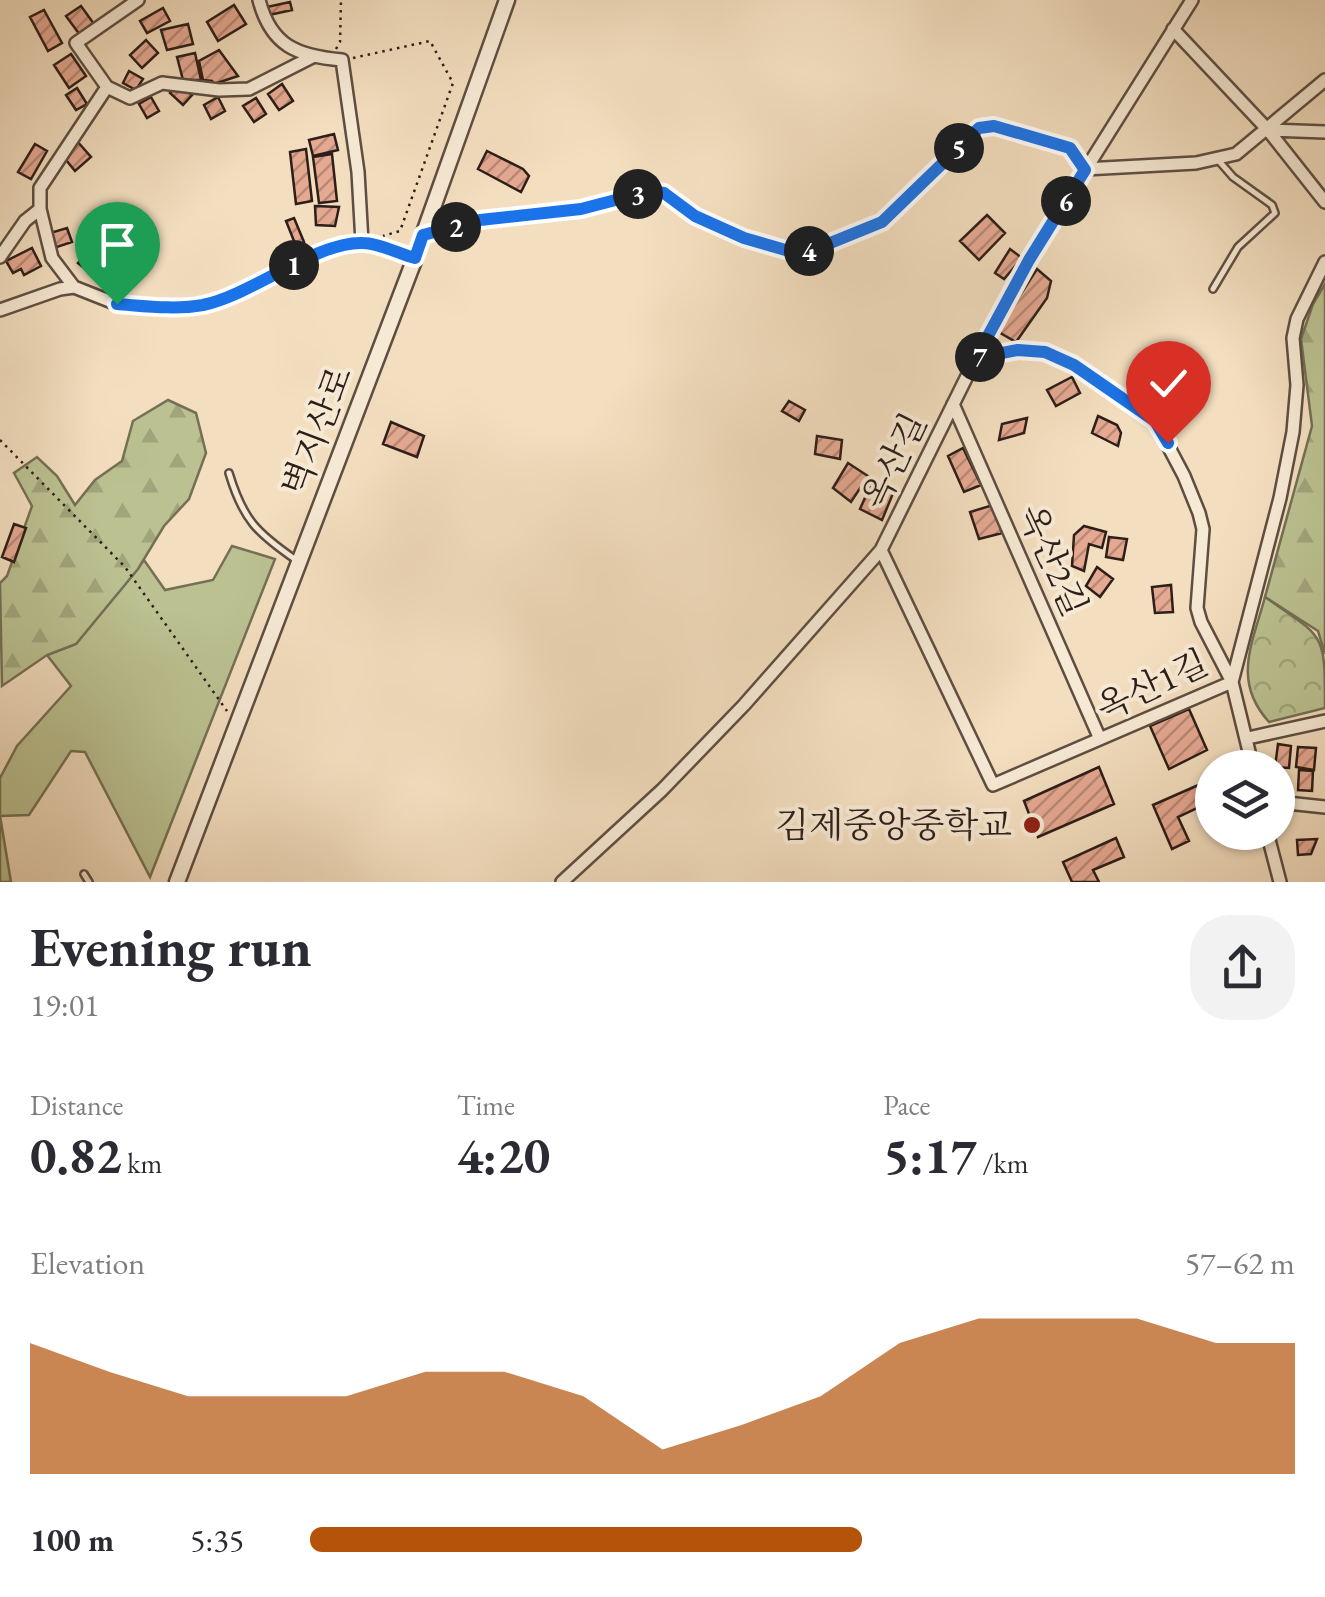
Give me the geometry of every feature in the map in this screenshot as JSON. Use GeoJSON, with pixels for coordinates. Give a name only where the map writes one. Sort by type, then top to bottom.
{"type":"FeatureCollection","features":[{"type":"Feature","properties":{"kind":"street"},"geometry":{"type":"LineString","coordinates":[[138,0],[76,43],[107,87],[130,98],[162,83],[240,91],[312,58]]}},
{"type":"Feature","properties":{"kind":"street"},"geometry":{"type":"LineString","coordinates":[[259,0],[274,37],[312,58],[336,60],[358,172],[362,242]]}},
{"type":"Feature","properties":{"kind":"street","name":"벽지산로"},"geometry":{"type":"LineString","coordinates":[[177,882],[415,258],[507,0]]}},
{"type":"Feature","properties":{"kind":"street","name":"옥산길"},"geometry":{"type":"LineString","coordinates":[[562,882],[717,733],[881,550],[1029,260],[1192,0]]}},
{"type":"Feature","properties":{"kind":"street"},"geometry":{"type":"LineString","coordinates":[[1173,29],[1268,130],[1325,202]]}},
{"type":"Feature","properties":{"kind":"street"},"geometry":{"type":"LineString","coordinates":[[1085,170],[1196,163],[1236,154],[1325,80]]}},
{"type":"Feature","properties":{"kind":"street"},"geometry":{"type":"LineString","coordinates":[[74,287],[52,258],[40,210],[40,188],[107,87]]}},
{"type":"Feature","properties":{"kind":"street"},"geometry":{"type":"LineString","coordinates":[[1268,130],[1325,132]]}},
{"type":"Feature","properties":{"kind":"street"},"geometry":{"type":"LineString","coordinates":[[0,257],[25,221],[40,210]]}},
{"type":"Feature","properties":{"kind":"street"},"geometry":{"type":"LineString","coordinates":[[0,310],[74,287],[117,304],[165,308],[204,304],[256,285],[318,253],[362,242],[415,258]]}},
{"type":"Feature","properties":{"kind":"street","name":"옥산1길"},"geometry":{"type":"LineString","coordinates":[[881,550],[994,785],[1232,682],[1280,498],[1293,432],[1297,384],[1293,338],[1297,319],[1325,262]]}},
{"type":"Feature","properties":{"kind":"street"},"geometry":{"type":"LineString","coordinates":[[976,358],[1018,350],[1045,352],[1074,365],[1155,421],[1199,513],[1203,528],[1197,608],[1200,622],[1232,682],[1250,750]]}},
{"type":"Feature","properties":{"kind":"street","name":"옥산2길"},"geometry":{"type":"LineString","coordinates":[[953,404],[1100,739]]}},
{"type":"Feature","properties":{"kind":"street"},"geometry":{"type":"LineString","coordinates":[[1248,738],[1325,721]]}},
{"type":"Feature","properties":{"kind":"street"},"geometry":{"type":"LineString","coordinates":[[1295,804],[1325,808]]}},
{"type":"Feature","properties":{"kind":"street"},"geometry":{"type":"LineString","coordinates":[[1272,850],[1280,882]]}},
{"type":"Feature","properties":{"kind":"lane"},"geometry":{"type":"LineString","coordinates":[[1213,289],[1238,247],[1275,213],[1272,205],[1233,178],[1217,158]]}},
{"type":"Feature","properties":{"kind":"lane"},"geometry":{"type":"LineString","coordinates":[[1155,421],[1191,410]]}},
{"type":"Feature","properties":{"kind":"lane"},"geometry":{"type":"LineString","coordinates":[[229,473],[240,509],[258,534],[299,562]]}},
{"type":"Feature","properties":{"kind":"lane"},"geometry":{"type":"LineString","coordinates":[[84,874],[90,882]]}},
{"type":"Feature","properties":{"kind":"path"},"geometry":{"type":"LineString","coordinates":[[341,0],[336,60],[430,41],[454,83],[400,231],[362,242]]}},
{"type":"Feature","properties":{"kind":"path"},"geometry":{"type":"LineString","coordinates":[[423,235],[480,220],[581,209],[650,191],[664,193],[695,216],[744,238],[789,251],[808,252],[882,222],[979,128],[994,126],[1070,148],[1085,170]]}},
{"type":"Feature","properties":{"kind":"path"},"geometry":{"type":"LineString","coordinates":[[0,440],[125,567],[236,724]]}},
{"type":"Feature","properties":{"kind":"green space"},"geometry":{"type":"Polygon","coordinates":[[[1325,284],[1325,654],[1318,631],[1265,597],[1312,426],[1301,339],[1325,284]]]}},
{"type":"Feature","properties":{"kind":"green space"},"geometry":{"type":"Polygon","coordinates":[[[168,400],[196,413],[206,453],[189,499],[164,526],[138,569],[76,644],[47,655],[2,686],[0,583],[7,576],[32,506],[14,473],[37,457],[57,476],[75,505],[95,480],[122,461],[133,421],[168,400]]]}},
{"type":"Feature","properties":{"kind":"green space"},"geometry":{"type":"Polygon","coordinates":[[[232,546],[275,559],[150,877],[85,752],[71,751],[29,815],[0,816],[0,778],[17,746],[71,686],[47,655],[76,644],[144,560],[165,590],[213,580],[232,546]]]}},
{"type":"Feature","properties":{"kind":"green space"},"geometry":{"type":"Polygon","coordinates":[[[1265,597],[1318,639],[1324,664],[1325,708],[1269,722],[1258,707],[1251,692],[1248,662],[1265,597]]]}},
{"type":"Feature","properties":{"kind":"green space"},"geometry":{"type":"Polygon","coordinates":[[[0,816],[11,882],[0,882],[0,816]]]}},
{"type":"Feature","properties":{"kind":"building"},"geometry":{"type":"Polygon","coordinates":[[[290,2],[292,10],[269,15],[267,7],[290,2]]]}},
{"type":"Feature","properties":{"kind":"building"},"geometry":{"type":"Polygon","coordinates":[[[234,5],[246,24],[218,41],[207,22],[234,5]]]}},
{"type":"Feature","properties":{"kind":"building"},"geometry":{"type":"Polygon","coordinates":[[[81,6],[94,24],[80,35],[66,16],[81,6]]]}},
{"type":"Feature","properties":{"kind":"building"},"geometry":{"type":"Polygon","coordinates":[[[163,8],[170,21],[147,33],[140,21],[163,8]]]}},
{"type":"Feature","properties":{"kind":"building"},"geometry":{"type":"Polygon","coordinates":[[[44,10],[62,43],[48,51],[30,17],[44,10]]]}},
{"type":"Feature","properties":{"kind":"building"},"geometry":{"type":"Polygon","coordinates":[[[188,24],[193,44],[167,50],[161,30],[188,24]]]}},
{"type":"Feature","properties":{"kind":"building"},"geometry":{"type":"Polygon","coordinates":[[[146,40],[158,53],[142,68],[130,55],[146,40]]]}},
{"type":"Feature","properties":{"kind":"building"},"geometry":{"type":"Polygon","coordinates":[[[219,50],[238,76],[214,84],[203,80],[199,61],[219,50]]]}},
{"type":"Feature","properties":{"kind":"building"},"geometry":{"type":"Polygon","coordinates":[[[195,53],[201,80],[183,80],[177,57],[195,53]]]}},
{"type":"Feature","properties":{"kind":"building"},"geometry":{"type":"Polygon","coordinates":[[[71,54],[86,76],[69,88],[54,65],[71,54]]]}},
{"type":"Feature","properties":{"kind":"building"},"geometry":{"type":"Polygon","coordinates":[[[129,71],[143,79],[136,90],[123,83],[129,71]]]}},
{"type":"Feature","properties":{"kind":"building"},"geometry":{"type":"Polygon","coordinates":[[[179,83],[192,95],[183,105],[170,93],[179,83]]]}},
{"type":"Feature","properties":{"kind":"building"},"geometry":{"type":"Polygon","coordinates":[[[282,84],[293,101],[279,110],[268,94],[282,84]]]}},
{"type":"Feature","properties":{"kind":"building"},"geometry":{"type":"Polygon","coordinates":[[[77,88],[87,104],[76,110],[66,95],[77,88]]]}},
{"type":"Feature","properties":{"kind":"building"},"geometry":{"type":"Polygon","coordinates":[[[151,97],[159,111],[147,118],[139,104],[151,97]]]}},
{"type":"Feature","properties":{"kind":"building"},"geometry":{"type":"Polygon","coordinates":[[[218,97],[225,111],[211,119],[204,105],[218,97]]]}},
{"type":"Feature","properties":{"kind":"building"},"geometry":{"type":"Polygon","coordinates":[[[256,98],[266,114],[254,122],[243,106],[256,98]]]}},
{"type":"Feature","properties":{"kind":"building"},"geometry":{"type":"Polygon","coordinates":[[[334,134],[338,150],[313,156],[309,140],[334,134]]]}},
{"type":"Feature","properties":{"kind":"building"},"geometry":{"type":"Polygon","coordinates":[[[77,141],[91,157],[75,171],[62,155],[77,141]]]}},
{"type":"Feature","properties":{"kind":"building"},"geometry":{"type":"Polygon","coordinates":[[[35,144],[47,151],[31,179],[18,172],[35,144]]]}},
{"type":"Feature","properties":{"kind":"building"},"geometry":{"type":"Polygon","coordinates":[[[306,149],[312,201],[296,204],[290,152],[306,149]]]}},
{"type":"Feature","properties":{"kind":"building"},"geometry":{"type":"Polygon","coordinates":[[[487,151],[529,176],[521,192],[478,169],[487,151]]]}},
{"type":"Feature","properties":{"kind":"building"},"geometry":{"type":"Polygon","coordinates":[[[332,154],[337,201],[319,203],[313,157],[332,154]]]}},
{"type":"Feature","properties":{"kind":"building"},"geometry":{"type":"Polygon","coordinates":[[[315,206],[339,207],[335,226],[316,225],[315,206]]]}},
{"type":"Feature","properties":{"kind":"building"},"geometry":{"type":"Polygon","coordinates":[[[987,215],[1005,233],[979,260],[960,241],[987,215]]]}},
{"type":"Feature","properties":{"kind":"building"},"geometry":{"type":"Polygon","coordinates":[[[294,218],[304,242],[296,246],[286,221],[294,218]]]}},
{"type":"Feature","properties":{"kind":"building"},"geometry":{"type":"Polygon","coordinates":[[[67,228],[72,242],[54,248],[50,233],[67,228]]]}},
{"type":"Feature","properties":{"kind":"building"},"geometry":{"type":"Polygon","coordinates":[[[32,248],[41,266],[24,275],[21,269],[13,273],[6,261],[32,248]]]}},
{"type":"Feature","properties":{"kind":"building"},"geometry":{"type":"Polygon","coordinates":[[[1010,249],[1022,258],[1004,279],[995,273],[1010,249]]]}},
{"type":"Feature","properties":{"kind":"building"},"geometry":{"type":"Polygon","coordinates":[[[87,252],[109,269],[100,281],[78,263],[87,252]]]}},
{"type":"Feature","properties":{"kind":"building"},"geometry":{"type":"Polygon","coordinates":[[[1037,269],[1051,281],[1047,298],[1016,342],[997,331],[1037,269]]]}},
{"type":"Feature","properties":{"kind":"building"},"geometry":{"type":"Polygon","coordinates":[[[1072,377],[1080,393],[1056,406],[1047,390],[1072,377]]]}},
{"type":"Feature","properties":{"kind":"building"},"geometry":{"type":"Polygon","coordinates":[[[789,401],[805,410],[799,421],[782,411],[789,401]]]}},
{"type":"Feature","properties":{"kind":"building"},"geometry":{"type":"Polygon","coordinates":[[[1098,416],[1117,425],[1121,433],[1118,446],[1092,433],[1098,416]]]}},
{"type":"Feature","properties":{"kind":"building"},"geometry":{"type":"Polygon","coordinates":[[[1027,418],[1024,433],[999,440],[1002,424],[1027,418]]]}},
{"type":"Feature","properties":{"kind":"building"},"geometry":{"type":"Polygon","coordinates":[[[391,422],[424,436],[417,457],[383,444],[391,422]]]}},
{"type":"Feature","properties":{"kind":"building"},"geometry":{"type":"Polygon","coordinates":[[[817,436],[842,440],[840,459],[815,454],[817,436]]]}},
{"type":"Feature","properties":{"kind":"building"},"geometry":{"type":"Polygon","coordinates":[[[963,448],[981,485],[964,492],[948,456],[963,448]]]}},
{"type":"Feature","properties":{"kind":"building"},"geometry":{"type":"Polygon","coordinates":[[[848,463],[868,476],[851,502],[833,488],[848,463]]]}},
{"type":"Feature","properties":{"kind":"building"},"geometry":{"type":"Polygon","coordinates":[[[872,482],[894,491],[882,520],[860,509],[872,482]]]}},
{"type":"Feature","properties":{"kind":"building"},"geometry":{"type":"Polygon","coordinates":[[[993,505],[1002,533],[979,539],[970,512],[993,505]]]}},
{"type":"Feature","properties":{"kind":"building"},"geometry":{"type":"Polygon","coordinates":[[[14,524],[26,528],[14,562],[2,557],[14,524]]]}},
{"type":"Feature","properties":{"kind":"building"},"geometry":{"type":"Polygon","coordinates":[[[1084,526],[1106,532],[1102,548],[1089,544],[1084,571],[1072,566],[1074,535],[1084,526]]]}},
{"type":"Feature","properties":{"kind":"building"},"geometry":{"type":"Polygon","coordinates":[[[1109,537],[1127,539],[1123,560],[1106,557],[1109,537]]]}},
{"type":"Feature","properties":{"kind":"building"},"geometry":{"type":"Polygon","coordinates":[[[1097,567],[1113,579],[1100,597],[1086,586],[1097,567]]]}},
{"type":"Feature","properties":{"kind":"building"},"geometry":{"type":"Polygon","coordinates":[[[1171,585],[1173,612],[1155,613],[1152,587],[1171,585]]]}},
{"type":"Feature","properties":{"kind":"building"},"geometry":{"type":"Polygon","coordinates":[[[1189,709],[1207,750],[1195,750],[1195,756],[1169,769],[1150,726],[1189,709]]]}},
{"type":"Feature","properties":{"kind":"building"},"geometry":{"type":"Polygon","coordinates":[[[1278,744],[1291,746],[1291,750],[1277,750],[1278,744]]]}},
{"type":"Feature","properties":{"kind":"building"},"geometry":{"type":"Polygon","coordinates":[[[1298,747],[1316,748],[1314,770],[1296,767],[1298,747]]]}},
{"type":"Feature","properties":{"kind":"building"},"geometry":{"type":"Polygon","coordinates":[[[1099,767],[1114,804],[1038,837],[1024,801],[1099,767]]]}},
{"type":"Feature","properties":{"kind":"building"},"geometry":{"type":"Polygon","coordinates":[[[1299,770],[1313,771],[1312,791],[1298,790],[1299,770]]]}},
{"type":"Feature","properties":{"kind":"building"},"geometry":{"type":"Polygon","coordinates":[[[1195,786],[1195,809],[1178,817],[1189,841],[1172,849],[1153,805],[1195,786]]]}},
{"type":"Feature","properties":{"kind":"building"},"geometry":{"type":"Polygon","coordinates":[[[1116,838],[1124,857],[1093,870],[1099,882],[1072,882],[1063,862],[1116,838]]]}},
{"type":"Feature","properties":{"kind":"building"},"geometry":{"type":"Polygon","coordinates":[[[1317,839],[1311,854],[1298,855],[1297,840],[1317,839]]]}},
{"type":"Feature","properties":{"kind":"place","name":"김제중앙중학교"},"geometry":{"type":"Point","coordinates":[1032,825]}},
{"type":"Feature","properties":{"kind":"route"},"geometry":{"type":"LineString","coordinates":[[117,304],[165,308],[204,304],[256,285],[318,253],[362,242],[415,258],[423,235],[480,220],[581,209],[650,191],[664,193],[695,216],[744,238],[789,251],[808,252],[882,222],[979,128],[994,126],[1070,148],[1085,170],[1029,260],[976,358],[1018,350],[1045,352],[1074,365],[1155,421],[1168,443]]}}]}
